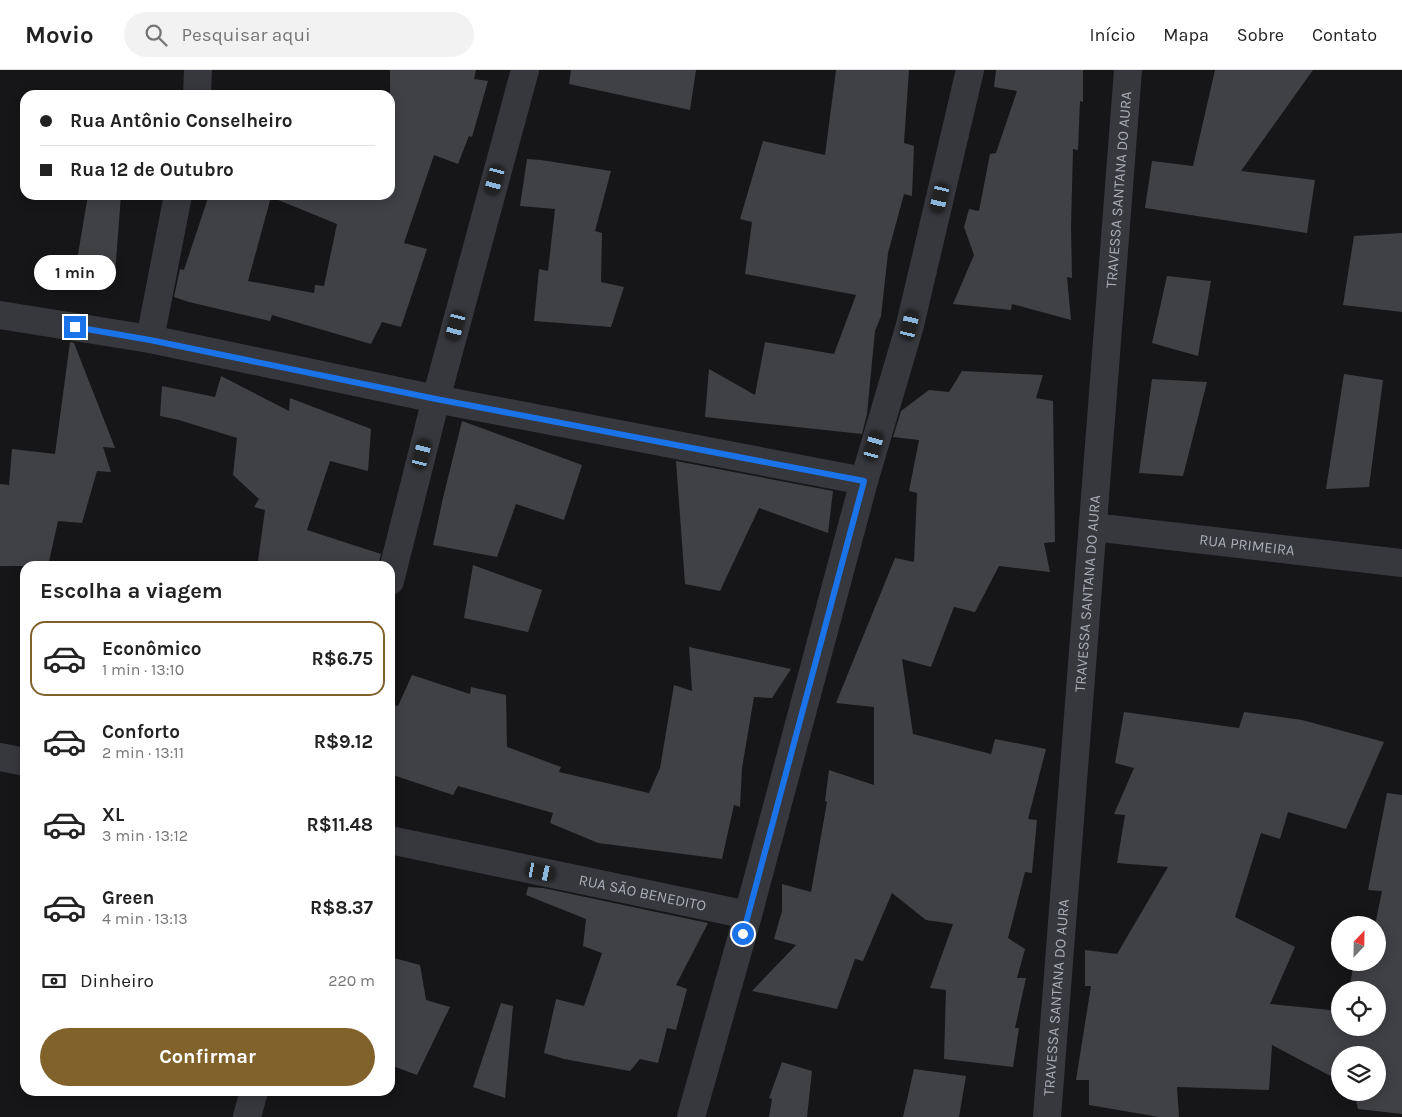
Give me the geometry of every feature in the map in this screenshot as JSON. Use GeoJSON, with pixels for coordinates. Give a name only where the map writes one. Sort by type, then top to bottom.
{"type":"FeatureCollection","features":[{"type":"Feature","properties":{"kind":"street"},"geometry":{"type":"LineString","coordinates":[[197,90],[198,70]]}},
{"type":"Feature","properties":{"kind":"street"},"geometry":{"type":"LineString","coordinates":[[395,561],[436,399],[524,70]]}},
{"type":"Feature","properties":{"kind":"street"},"geometry":{"type":"LineString","coordinates":[[691,1117],[748,915],[864,481],[910,325],[970,70]]}},
{"type":"Feature","properties":{"kind":"street","name":"TRAVESSA SANTANA DO AURA"},"geometry":{"type":"LineString","coordinates":[[1047,1117],[1128,70]]}},
{"type":"Feature","properties":{"kind":"street"},"geometry":{"type":"LineString","coordinates":[[150,340],[177,200]]}},
{"type":"Feature","properties":{"kind":"street"},"geometry":{"type":"LineString","coordinates":[[0,315],[150,340],[436,399],[864,481]]}},
{"type":"Feature","properties":{"kind":"street","name":"RUA PRIMEIRA"},"geometry":{"type":"LineString","coordinates":[[1093,527],[1402,563]]}},
{"type":"Feature","properties":{"kind":"street"},"geometry":{"type":"LineString","coordinates":[[0,757],[20,761]]}},
{"type":"Feature","properties":{"kind":"street","name":"RUA SÃO BENEDITO"},"geometry":{"type":"LineString","coordinates":[[395,841],[748,915]]}},
{"type":"Feature","properties":{"kind":"street"},"geometry":{"type":"LineString","coordinates":[[247,1117],[253,1096]]}},
{"type":"Feature","properties":{"kind":"building"},"geometry":{"type":"Polygon","coordinates":[[[390,70],[476,70],[474,79],[488,81],[472,137],[469,136],[458,164],[434,155],[404,243],[427,249],[401,327],[382,322],[371,344],[272,315],[270,321],[189,302],[174,297],[180,269],[184,270],[207,200],[270,200],[248,281],[314,293],[315,285],[324,286],[337,224],[278,200],[395,200],[395,90],[390,90],[390,70]]]}},
{"type":"Feature","properties":{"kind":"building"},"geometry":{"type":"Polygon","coordinates":[[[571,70],[696,70],[690,110],[569,84],[571,70]]]}},
{"type":"Feature","properties":{"kind":"building"},"geometry":{"type":"Polygon","coordinates":[[[836,70],[909,70],[904,143],[914,146],[912,196],[904,194],[888,253],[881,316],[875,331],[867,414],[862,434],[705,417],[709,369],[755,395],[765,342],[834,354],[856,295],[745,274],[752,222],[740,219],[763,141],[825,155],[836,70]]]}},
{"type":"Feature","properties":{"kind":"building"},"geometry":{"type":"Polygon","coordinates":[[[996,70],[1083,70],[1083,102],[1080,101],[1078,150],[1073,149],[1072,278],[1067,277],[1071,320],[1012,304],[1011,310],[953,304],[974,255],[964,227],[969,209],[979,211],[990,154],[996,153],[1017,91],[994,87],[996,70]]]}},
{"type":"Feature","properties":{"kind":"building"},"geometry":{"type":"Polygon","coordinates":[[[1215,70],[1313,70],[1241,171],[1315,180],[1307,233],[1145,208],[1152,161],[1193,166],[1215,70]]]}},
{"type":"Feature","properties":{"kind":"building"},"geometry":{"type":"Polygon","coordinates":[[[527,159],[611,171],[595,231],[602,233],[601,282],[624,287],[611,327],[534,321],[539,269],[548,271],[555,209],[520,206],[527,159]]]}},
{"type":"Feature","properties":{"kind":"building"},"geometry":{"type":"Polygon","coordinates":[[[87,200],[121,200],[115,274],[77,260],[87,200]]]}},
{"type":"Feature","properties":{"kind":"building"},"geometry":{"type":"Polygon","coordinates":[[[1402,233],[1402,312],[1343,305],[1354,236],[1402,233]]]}},
{"type":"Feature","properties":{"kind":"building"},"geometry":{"type":"Polygon","coordinates":[[[1167,276],[1211,281],[1198,356],[1152,343],[1167,276]]]}},
{"type":"Feature","properties":{"kind":"building"},"geometry":{"type":"Polygon","coordinates":[[[70,342],[74,343],[115,448],[103,447],[111,472],[97,471],[82,523],[58,521],[49,561],[20,561],[20,566],[0,566],[0,484],[9,485],[12,449],[55,454],[70,342]]]}},
{"type":"Feature","properties":{"kind":"building"},"geometry":{"type":"Polygon","coordinates":[[[962,371],[1043,375],[1036,398],[1053,401],[1055,542],[1044,543],[1050,572],[999,566],[975,612],[954,607],[931,667],[902,659],[913,734],[991,754],[995,739],[1046,749],[1028,819],[1037,820],[1032,873],[1025,872],[1008,938],[1025,949],[1017,978],[1026,978],[1015,1028],[1019,1028],[1013,1067],[944,1059],[946,990],[930,988],[953,924],[926,920],[892,893],[863,961],[855,959],[837,1009],[752,991],[796,945],[774,939],[782,911],[782,884],[811,892],[827,802],[825,801],[829,770],[874,785],[874,707],[836,703],[895,558],[914,562],[917,493],[909,491],[919,440],[893,437],[901,411],[929,390],[949,392],[962,371]]]}},
{"type":"Feature","properties":{"kind":"building"},"geometry":{"type":"Polygon","coordinates":[[[1344,374],[1383,380],[1369,487],[1326,489],[1344,374]]]}},
{"type":"Feature","properties":{"kind":"building"},"geometry":{"type":"Polygon","coordinates":[[[221,376],[289,411],[290,398],[371,429],[368,471],[330,461],[307,530],[381,554],[379,561],[258,561],[265,510],[254,507],[259,499],[233,475],[237,438],[160,416],[162,386],[215,397],[221,376]]]}},
{"type":"Feature","properties":{"kind":"building"},"geometry":{"type":"Polygon","coordinates":[[[1152,379],[1207,382],[1183,476],[1139,473],[1152,379]]]}},
{"type":"Feature","properties":{"kind":"building"},"geometry":{"type":"Polygon","coordinates":[[[462,421],[582,465],[564,520],[516,504],[497,557],[433,545],[462,421]]]}},
{"type":"Feature","properties":{"kind":"building"},"geometry":{"type":"Polygon","coordinates":[[[676,461],[833,491],[828,533],[759,508],[720,591],[685,584],[676,461]]]}},
{"type":"Feature","properties":{"kind":"building"},"geometry":{"type":"Polygon","coordinates":[[[473,565],[542,590],[528,632],[464,618],[473,565]]]}},
{"type":"Feature","properties":{"kind":"building"},"geometry":{"type":"Polygon","coordinates":[[[689,647],[791,669],[772,698],[754,697],[742,768],[740,807],[734,805],[722,859],[598,843],[550,823],[553,813],[458,786],[453,795],[395,776],[395,705],[398,706],[412,675],[470,694],[471,687],[506,695],[507,747],[561,767],[559,772],[649,793],[660,768],[674,685],[692,691],[689,647]]]}},
{"type":"Feature","properties":{"kind":"building"},"geometry":{"type":"Polygon","coordinates":[[[1124,712],[1239,728],[1244,712],[1302,720],[1384,742],[1346,829],[1288,812],[1280,839],[1261,833],[1235,917],[1295,947],[1270,1004],[1331,1010],[1331,1036],[1386,1036],[1386,981],[1351,981],[1352,971],[1386,971],[1386,916],[1377,916],[1382,891],[1368,890],[1387,793],[1402,795],[1402,1114],[1358,1109],[1356,1101],[1386,1101],[1386,1046],[1331,1046],[1331,1076],[1272,1045],[1269,1090],[1177,1087],[1179,1117],[1159,1117],[1089,1105],[1089,1080],[1076,1080],[1091,986],[1085,986],[1085,950],[1117,954],[1168,867],[1117,863],[1125,815],[1114,814],[1134,768],[1115,763],[1124,712]]]}},
{"type":"Feature","properties":{"kind":"building"},"geometry":{"type":"Polygon","coordinates":[[[528,887],[543,888],[708,923],[676,985],[687,989],[676,1030],[667,1028],[658,1063],[640,1059],[630,1071],[564,1059],[544,1053],[556,999],[584,1006],[602,953],[583,946],[586,919],[526,895],[528,887]]]}},
{"type":"Feature","properties":{"kind":"building"},"geometry":{"type":"Polygon","coordinates":[[[395,958],[420,965],[426,1000],[450,1007],[417,1075],[395,1067],[395,958]]]}},
{"type":"Feature","properties":{"kind":"building"},"geometry":{"type":"Polygon","coordinates":[[[501,1003],[513,1006],[505,1098],[473,1087],[501,1003]]]}},
{"type":"Feature","properties":{"kind":"building"},"geometry":{"type":"Polygon","coordinates":[[[782,1062],[812,1071],[807,1117],[769,1117],[772,1099],[769,1098],[782,1062]]]}},
{"type":"Feature","properties":{"kind":"building"},"geometry":{"type":"Polygon","coordinates":[[[914,1069],[966,1076],[959,1117],[903,1117],[914,1069]]]}},
{"type":"Feature","properties":{"kind":"route"},"geometry":{"type":"LineString","coordinates":[[75,327],[150,340],[436,399],[864,481],[743,934]]}}]}
